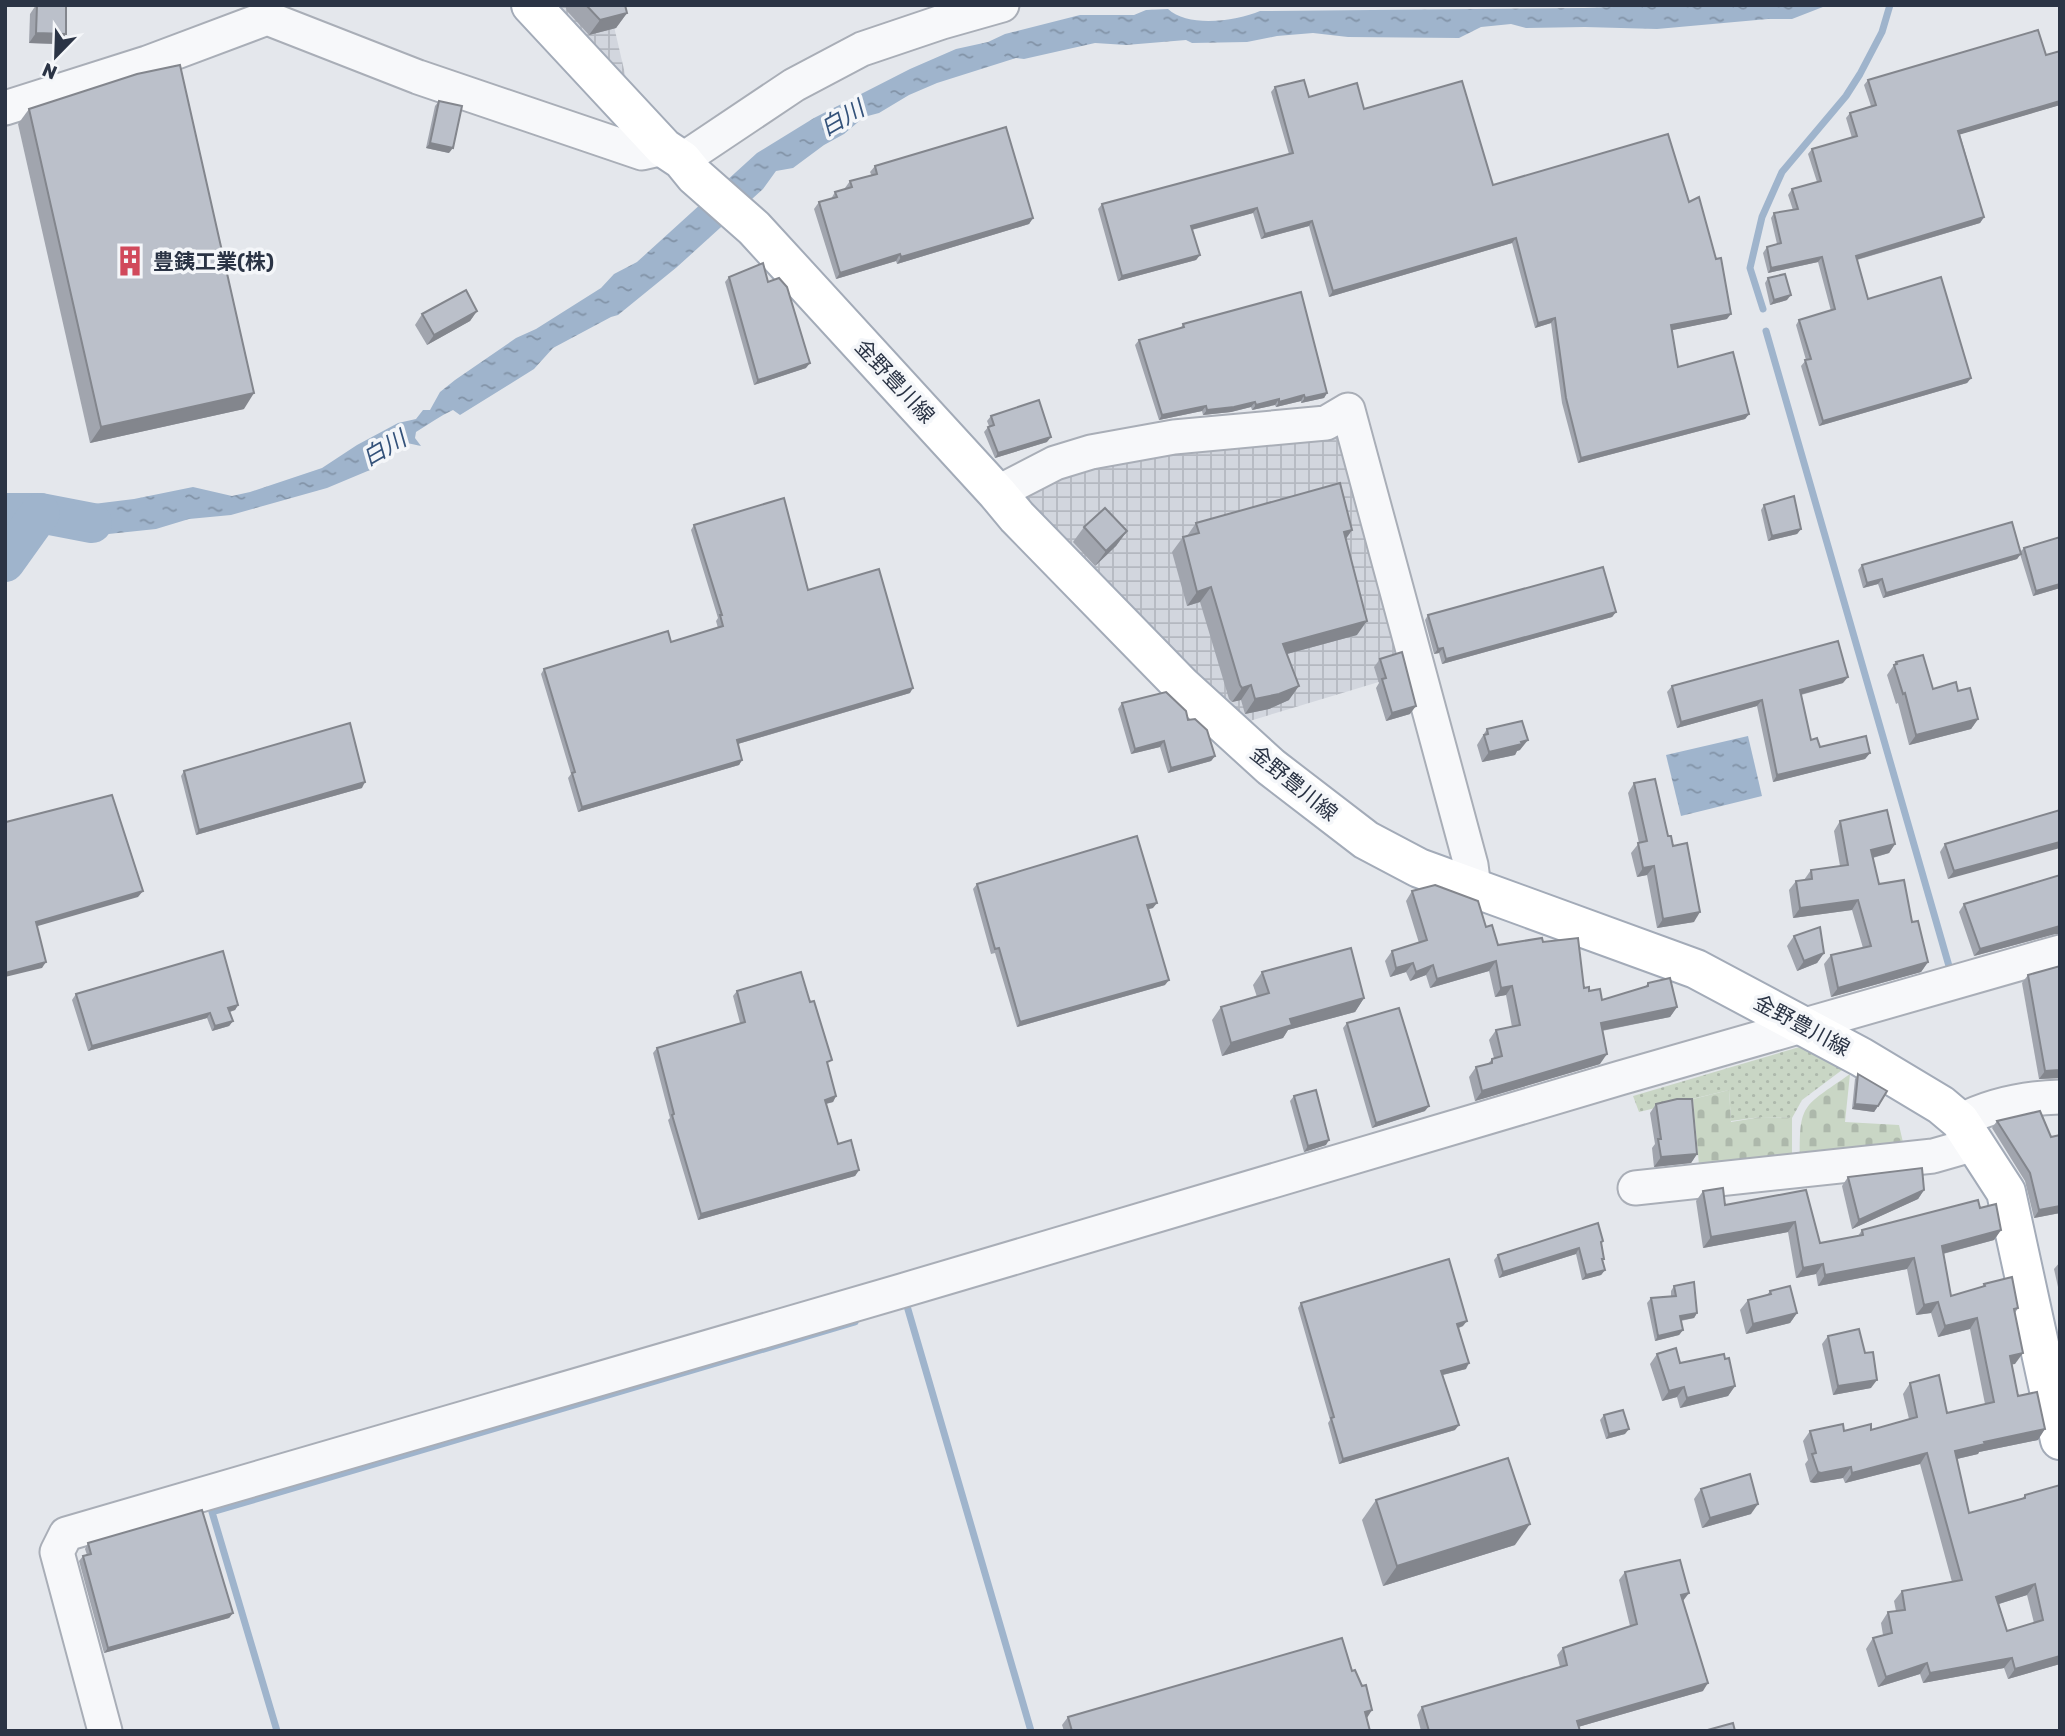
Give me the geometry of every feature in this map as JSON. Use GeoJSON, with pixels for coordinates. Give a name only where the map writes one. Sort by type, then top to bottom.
{"type":"FeatureCollection","features":[{"type":"Feature","properties":{"kind":"main road","name":"金野豊川線"},"geometry":{"type":"LineString","coordinates":[[531,5],[680,161],[754,228],[1017,517],[1181,685],[1271,767],[1366,840],[1419,868],[1696,968],[1807,1026],[1941,1105],[1968,1132],[2006,1192],[2060,1440]]}},
{"type":"Feature","properties":{"kind":"street"},"geometry":{"type":"LineString","coordinates":[[5,108],[147,63],[267,18],[418,77],[642,153],[680,161],[794,85],[862,50],[942,22],[1002,5]]}},
{"type":"Feature","properties":{"kind":"street"},"geometry":{"type":"LineString","coordinates":[[997,493],[1055,463],[1091,452],[1174,436],[1326,422],[1348,410],[1471,865],[1474,888]]}},
{"type":"Feature","properties":{"kind":"street"},"geometry":{"type":"LineString","coordinates":[[105,1731],[57,1552],[66,1534],[1620,1078],[2060,953]]}},
{"type":"Feature","properties":{"kind":"street"},"geometry":{"type":"LineString","coordinates":[[1635,1188],[1919,1157],[1968,1132],[1979,1111],[2034,1098],[2060,1097]]}},
{"type":"Feature","properties":{"kind":"shaded area"},"geometry":{"type":"Polygon","coordinates":[[[537,5],[609,5],[629,91],[537,5]]]}},
{"type":"Feature","properties":{"kind":"shaded area"},"geometry":{"type":"Polygon","coordinates":[[[1340,432],[1412,672],[1243,723],[1221,696],[1019,494],[1065,471],[1256,438],[1340,432]]]}},
{"type":"Feature","properties":{"kind":"green space"},"geometry":{"type":"Polygon","coordinates":[[[1813,1043],[1850,1064],[1802,1100],[1792,1118],[1761,1117],[1731,1121],[1729,1090],[1639,1112],[1633,1096],[1813,1043]]]}},
{"type":"Feature","properties":{"kind":"green space"},"geometry":{"type":"Polygon","coordinates":[[[1850,1074],[1845,1122],[1899,1125],[1905,1151],[1800,1163],[1801,1128],[1807,1108],[1850,1074]]]}},
{"type":"Feature","properties":{"kind":"green space"},"geometry":{"type":"Polygon","coordinates":[[[1729,1090],[1731,1122],[1761,1117],[1792,1118],[1792,1164],[1700,1176],[1693,1099],[1729,1090]]]}},
{"type":"Feature","properties":{"kind":"water"},"geometry":{"type":"Polygon","coordinates":[[[1828,5],[1792,19],[1657,29],[1526,28],[1511,24],[1481,27],[1459,38],[1348,37],[1313,33],[1247,42],[1192,43],[1186,40],[1126,45],[1095,43],[1024,59],[1016,58],[937,83],[909,95],[879,113],[864,117],[844,134],[793,168],[776,171],[763,189],[677,267],[618,315],[553,348],[534,369],[460,415],[453,410],[434,420],[416,432],[415,438],[421,446],[407,443],[379,460],[370,470],[327,488],[231,515],[189,519],[156,529],[80,537],[48,524],[32,506],[51,509],[69,507],[134,499],[193,487],[232,496],[322,468],[357,445],[398,423],[416,419],[423,410],[430,410],[440,392],[455,380],[516,338],[536,329],[601,288],[614,274],[637,262],[757,153],[814,118],[910,69],[956,49],[988,42],[1005,34],[1080,15],[1134,15],[1146,10],[1168,9],[1188,19],[1213,21],[1239,18],[1260,11],[1828,5]]]}},
{"type":"Feature","properties":{"kind":"water"},"geometry":{"type":"Polygon","coordinates":[[[1748,736],[1762,796],[1681,816],[1666,755],[1748,736]]]}},
{"type":"Feature","properties":{"kind":"building"},"geometry":{"type":"Polygon","coordinates":[[[37,5],[66,5],[66,34],[36,33],[37,5]]]}},
{"type":"Feature","properties":{"kind":"building"},"geometry":{"type":"Polygon","coordinates":[[[586,5],[625,5],[627,13],[600,20],[586,5]]]}},
{"type":"Feature","properties":{"kind":"building"},"geometry":{"type":"Polygon","coordinates":[[[2038,30],[2046,55],[2060,51],[2060,101],[1958,131],[1984,217],[1856,256],[1868,299],[1941,277],[1971,378],[1823,421],[1805,360],[1811,359],[1799,320],[1835,309],[1822,257],[1771,268],[1767,247],[1781,243],[1774,213],[1798,209],[1792,189],[1821,181],[1812,149],[1857,136],[1850,113],[1876,105],[1868,80],[2038,30]]]}},
{"type":"Feature","properties":{"kind":"building","name":"豊銕工業(株)"},"geometry":{"type":"Polygon","coordinates":[[[180,65],[254,393],[101,427],[29,109],[137,74],[180,65]]]}},
{"type":"Feature","properties":{"kind":"building"},"geometry":{"type":"Polygon","coordinates":[[[1304,80],[1309,97],[1357,83],[1364,109],[1462,81],[1493,185],[1668,134],[1689,202],[1699,197],[1716,259],[1721,258],[1731,314],[1671,325],[1678,367],[1733,352],[1749,414],[1581,458],[1566,398],[1555,318],[1538,323],[1516,238],[1333,291],[1312,221],[1265,234],[1257,208],[1191,226],[1200,255],[1122,276],[1102,204],[1293,153],[1275,87],[1304,80]]]}},
{"type":"Feature","properties":{"kind":"building"},"geometry":{"type":"Polygon","coordinates":[[[439,101],[462,106],[453,148],[430,143],[439,101]]]}},
{"type":"Feature","properties":{"kind":"building"},"geometry":{"type":"Polygon","coordinates":[[[1006,127],[1033,218],[840,273],[819,202],[837,197],[835,192],[852,187],[850,181],[877,174],[875,166],[1006,127]]]}},
{"type":"Feature","properties":{"kind":"building"},"geometry":{"type":"Polygon","coordinates":[[[763,263],[768,282],[779,278],[787,287],[810,363],[758,380],[729,277],[763,263]]]}},
{"type":"Feature","properties":{"kind":"building"},"geometry":{"type":"Polygon","coordinates":[[[1785,274],[1791,295],[1774,300],[1768,278],[1785,274]]]}},
{"type":"Feature","properties":{"kind":"building"},"geometry":{"type":"Polygon","coordinates":[[[466,290],[477,311],[434,335],[422,314],[466,290]]]}},
{"type":"Feature","properties":{"kind":"building"},"geometry":{"type":"Polygon","coordinates":[[[1301,292],[1327,393],[1256,405],[1255,402],[1207,410],[1206,406],[1162,415],[1139,340],[1184,327],[1183,324],[1301,292]]]}},
{"type":"Feature","properties":{"kind":"building"},"geometry":{"type":"Polygon","coordinates":[[[1039,400],[1051,437],[998,453],[988,427],[994,425],[991,416],[1039,400]]]}},
{"type":"Feature","properties":{"kind":"building"},"geometry":{"type":"Polygon","coordinates":[[[1340,483],[1352,530],[1344,532],[1367,621],[1283,644],[1299,686],[1255,699],[1251,685],[1242,688],[1240,685],[1211,587],[1197,592],[1183,537],[1199,533],[1196,523],[1340,483]]]}},
{"type":"Feature","properties":{"kind":"building"},"geometry":{"type":"Polygon","coordinates":[[[1794,496],[1801,529],[1772,536],[1764,505],[1794,496]]]}},
{"type":"Feature","properties":{"kind":"building"},"geometry":{"type":"Polygon","coordinates":[[[784,498],[808,590],[879,569],[913,688],[737,740],[742,760],[582,807],[572,773],[575,772],[544,669],[668,631],[671,642],[723,626],[694,525],[784,498]]]}},
{"type":"Feature","properties":{"kind":"building"},"geometry":{"type":"Polygon","coordinates":[[[1105,508],[1127,531],[1106,551],[1084,527],[1105,508]]]}},
{"type":"Feature","properties":{"kind":"building"},"geometry":{"type":"Polygon","coordinates":[[[2012,522],[2021,554],[1886,593],[1882,579],[1867,583],[1862,565],[2012,522]]]}},
{"type":"Feature","properties":{"kind":"building"},"geometry":{"type":"Polygon","coordinates":[[[2060,537],[2060,584],[2036,591],[2024,548],[2060,537]]]}},
{"type":"Feature","properties":{"kind":"building"},"geometry":{"type":"Polygon","coordinates":[[[1603,567],[1616,612],[1446,659],[1443,648],[1438,649],[1428,615],[1603,567]]]}},
{"type":"Feature","properties":{"kind":"building"},"geometry":{"type":"Polygon","coordinates":[[[1838,641],[1848,677],[1800,690],[1811,740],[1817,738],[1820,747],[1866,736],[1870,753],[1777,775],[1762,700],[1681,722],[1672,686],[1838,641]]]}},
{"type":"Feature","properties":{"kind":"building"},"geometry":{"type":"Polygon","coordinates":[[[1402,652],[1416,706],[1392,713],[1382,679],[1386,678],[1380,659],[1402,652]]]}},
{"type":"Feature","properties":{"kind":"building"},"geometry":{"type":"Polygon","coordinates":[[[1923,655],[1933,689],[1956,682],[1958,691],[1970,688],[1978,719],[1916,735],[1894,665],[1896,662],[1923,655]]]}},
{"type":"Feature","properties":{"kind":"building"},"geometry":{"type":"Polygon","coordinates":[[[1166,692],[1186,711],[1188,720],[1195,719],[1207,730],[1215,756],[1171,768],[1164,741],[1135,749],[1122,703],[1166,692]]]}},
{"type":"Feature","properties":{"kind":"building"},"geometry":{"type":"Polygon","coordinates":[[[1522,721],[1528,740],[1489,752],[1484,735],[1488,734],[1487,729],[1522,721]]]}},
{"type":"Feature","properties":{"kind":"building"},"geometry":{"type":"Polygon","coordinates":[[[350,723],[365,782],[199,830],[184,771],[350,723]]]}},
{"type":"Feature","properties":{"kind":"building"},"geometry":{"type":"Polygon","coordinates":[[[1655,779],[1668,836],[1671,836],[1673,846],[1687,843],[1700,912],[1663,919],[1654,866],[1643,868],[1638,843],[1647,841],[1634,783],[1655,779]]]}},
{"type":"Feature","properties":{"kind":"building"},"geometry":{"type":"Polygon","coordinates":[[[112,795],[143,891],[36,922],[46,962],[5,973],[5,819],[6,822],[112,795]]]}},
{"type":"Feature","properties":{"kind":"building"},"geometry":{"type":"Polygon","coordinates":[[[1887,810],[1895,844],[1871,850],[1879,884],[1904,880],[1912,922],[1918,921],[1928,962],[1838,988],[1831,955],[1871,946],[1858,900],[1800,908],[1796,881],[1812,879],[1811,870],[1848,865],[1840,821],[1887,810]]]}},
{"type":"Feature","properties":{"kind":"building"},"geometry":{"type":"Polygon","coordinates":[[[2060,810],[2060,842],[1954,871],[1945,844],[2060,810]]]}},
{"type":"Feature","properties":{"kind":"building"},"geometry":{"type":"Polygon","coordinates":[[[1137,836],[1157,903],[1147,905],[1169,980],[1020,1022],[999,948],[995,949],[977,884],[1137,836]]]}},
{"type":"Feature","properties":{"kind":"building"},"geometry":{"type":"Polygon","coordinates":[[[2060,875],[2060,926],[1980,949],[1964,904],[2060,875]]]}},
{"type":"Feature","properties":{"kind":"building"},"geometry":{"type":"Polygon","coordinates":[[[1435,885],[1478,901],[1486,927],[1492,925],[1498,945],[1542,938],[1543,942],[1578,938],[1584,988],[1589,987],[1589,991],[1600,989],[1602,1000],[1670,978],[1677,1007],[1601,1023],[1607,1054],[1482,1091],[1476,1067],[1492,1063],[1492,1059],[1502,1056],[1496,1030],[1520,1025],[1512,986],[1501,988],[1496,961],[1437,979],[1433,965],[1416,972],[1413,963],[1396,968],[1392,951],[1427,940],[1412,891],[1435,885]]]}},
{"type":"Feature","properties":{"kind":"building"},"geometry":{"type":"Polygon","coordinates":[[[1820,927],[1824,953],[1804,961],[1794,936],[1820,927]]]}},
{"type":"Feature","properties":{"kind":"building"},"geometry":{"type":"Polygon","coordinates":[[[1351,948],[1364,998],[1290,1019],[1292,1025],[1231,1043],[1221,1007],[1269,993],[1262,972],[1351,948]]]}},
{"type":"Feature","properties":{"kind":"building"},"geometry":{"type":"Polygon","coordinates":[[[223,951],[238,1005],[228,1008],[233,1021],[215,1026],[210,1013],[92,1046],[76,994],[223,951]]]}},
{"type":"Feature","properties":{"kind":"building"},"geometry":{"type":"Polygon","coordinates":[[[2060,966],[2060,1070],[2045,1071],[2028,975],[2060,966]]]}},
{"type":"Feature","properties":{"kind":"building"},"geometry":{"type":"Polygon","coordinates":[[[801,972],[810,1002],[814,1001],[832,1060],[827,1062],[836,1096],[825,1100],[838,1144],[851,1140],[859,1170],[701,1214],[672,1115],[674,1114],[657,1048],[745,1022],[737,991],[801,972]]]}},
{"type":"Feature","properties":{"kind":"building"},"geometry":{"type":"Polygon","coordinates":[[[1399,1008],[1429,1106],[1376,1123],[1347,1023],[1399,1008]]]}},
{"type":"Feature","properties":{"kind":"building"},"geometry":{"type":"Polygon","coordinates":[[[1858,1074],[1887,1091],[1878,1106],[1855,1104],[1858,1074]]]}},
{"type":"Feature","properties":{"kind":"building"},"geometry":{"type":"Polygon","coordinates":[[[1316,1090],[1329,1140],[1308,1146],[1294,1096],[1316,1090]]]}},
{"type":"Feature","properties":{"kind":"building"},"geometry":{"type":"Polygon","coordinates":[[[1692,1099],[1697,1154],[1661,1157],[1656,1104],[1692,1099]]]}},
{"type":"Feature","properties":{"kind":"building"},"geometry":{"type":"Polygon","coordinates":[[[2040,1111],[2051,1137],[2060,1135],[2060,1206],[2039,1210],[2030,1173],[1997,1121],[2040,1111]]]}},
{"type":"Feature","properties":{"kind":"building"},"geometry":{"type":"Polygon","coordinates":[[[1922,1168],[1924,1190],[1859,1220],[1848,1177],[1922,1168]]]}},
{"type":"Feature","properties":{"kind":"building"},"geometry":{"type":"Polygon","coordinates":[[[1723,1188],[1725,1205],[1806,1190],[1820,1243],[1863,1235],[1862,1230],[1978,1200],[1980,1208],[1996,1204],[2001,1230],[1942,1246],[1951,1296],[2012,1277],[2018,1308],[2014,1309],[2023,1353],[2010,1356],[2018,1396],[2037,1392],[2045,1429],[1955,1451],[1969,1513],[2025,1498],[2025,1495],[2060,1485],[2060,1656],[2015,1669],[2012,1658],[1930,1673],[1927,1663],[1886,1677],[1873,1638],[1892,1633],[1888,1612],[1905,1610],[1902,1591],[1962,1580],[1927,1453],[1852,1473],[1851,1467],[1821,1473],[1818,1472],[1812,1454],[1816,1453],[1810,1431],[1843,1424],[1844,1431],[1871,1424],[1871,1430],[1917,1417],[1910,1383],[1939,1375],[1947,1413],[1994,1402],[1977,1318],[1945,1326],[1938,1302],[1924,1305],[1914,1258],[1825,1275],[1823,1264],[1803,1268],[1795,1222],[1711,1237],[1703,1191],[1723,1188]],[[2035,1584],[1996,1597],[2007,1631],[2043,1620],[2035,1584]]]}},
{"type":"Feature","properties":{"kind":"building"},"geometry":{"type":"Polygon","coordinates":[[[1598,1223],[1603,1241],[1602,1259],[1605,1270],[1586,1275],[1579,1248],[1503,1272],[1498,1255],[1598,1223]]]}},
{"type":"Feature","properties":{"kind":"building"},"geometry":{"type":"Polygon","coordinates":[[[1449,1259],[1467,1321],[1457,1324],[1469,1363],[1441,1371],[1459,1425],[1343,1459],[1331,1418],[1334,1417],[1301,1303],[1449,1259]]]}},
{"type":"Feature","properties":{"kind":"building"},"geometry":{"type":"Polygon","coordinates":[[[1694,1282],[1697,1313],[1680,1316],[1683,1330],[1658,1336],[1651,1298],[1676,1296],[1674,1286],[1694,1282]]]}},
{"type":"Feature","properties":{"kind":"building"},"geometry":{"type":"Polygon","coordinates":[[[1790,1286],[1797,1313],[1753,1324],[1748,1300],[1790,1286]]]}},
{"type":"Feature","properties":{"kind":"building"},"geometry":{"type":"Polygon","coordinates":[[[1859,1329],[1865,1353],[1873,1352],[1877,1380],[1838,1386],[1828,1336],[1859,1329]]]}},
{"type":"Feature","properties":{"kind":"building"},"geometry":{"type":"Polygon","coordinates":[[[1676,1348],[1680,1363],[1724,1354],[1725,1359],[1729,1358],[1735,1386],[1687,1398],[1684,1387],[1669,1391],[1657,1354],[1676,1348]]]}},
{"type":"Feature","properties":{"kind":"building"},"geometry":{"type":"Polygon","coordinates":[[[1623,1410],[1629,1429],[1609,1434],[1604,1415],[1623,1410]]]}},
{"type":"Feature","properties":{"kind":"building"},"geometry":{"type":"Polygon","coordinates":[[[1508,1458],[1530,1524],[1397,1566],[1376,1500],[1508,1458]]]}},
{"type":"Feature","properties":{"kind":"building"},"geometry":{"type":"Polygon","coordinates":[[[1750,1474],[1758,1504],[1710,1518],[1701,1489],[1750,1474]]]}},
{"type":"Feature","properties":{"kind":"building"},"geometry":{"type":"Polygon","coordinates":[[[202,1510],[233,1613],[108,1648],[83,1556],[91,1554],[88,1543],[202,1510]]]}},
{"type":"Feature","properties":{"kind":"building"},"geometry":{"type":"Polygon","coordinates":[[[1680,1560],[1689,1593],[1681,1595],[1708,1683],[1577,1721],[1580,1731],[1429,1731],[1422,1707],[1567,1665],[1563,1648],[1637,1624],[1625,1572],[1680,1560]]]}},
{"type":"Feature","properties":{"kind":"building"},"geometry":{"type":"Polygon","coordinates":[[[1342,1638],[1352,1671],[1355,1670],[1362,1686],[1366,1685],[1372,1710],[1365,1712],[1370,1731],[1072,1731],[1068,1717],[1342,1638]]]}},
{"type":"Feature","properties":{"kind":"building"},"geometry":{"type":"Polygon","coordinates":[[[1733,1723],[1735,1731],[1704,1731],[1733,1723]]]}},
{"type":"Feature","properties":{"kind":"waterway"},"geometry":{"type":"LineString","coordinates":[[1763,309],[1750,268],[1762,217],[1782,172],[1846,96],[1860,74],[1882,32],[1890,5]]}},
{"type":"Feature","properties":{"kind":"waterway"},"geometry":{"type":"LineString","coordinates":[[1766,331],[1951,973]]}},
{"type":"Feature","properties":{"kind":"waterway","name":"白川"},"geometry":{"type":"LineString","coordinates":[[5,513],[40,513],[92,523]]}},
{"type":"Feature","properties":{"kind":"waterway"},"geometry":{"type":"LineString","coordinates":[[5,562],[40,513]]}},
{"type":"Feature","properties":{"kind":"waterway"},"geometry":{"type":"LineString","coordinates":[[907,1306],[1031,1731]]}},
{"type":"Feature","properties":{"kind":"waterway"},"geometry":{"type":"LineString","coordinates":[[277,1731],[212,1512],[855,1322]]}},
{"type":"Feature","properties":{"kind":"place","name":"豊銕工業(株)"},"geometry":{"type":"Point","coordinates":[130,261]}}]}
